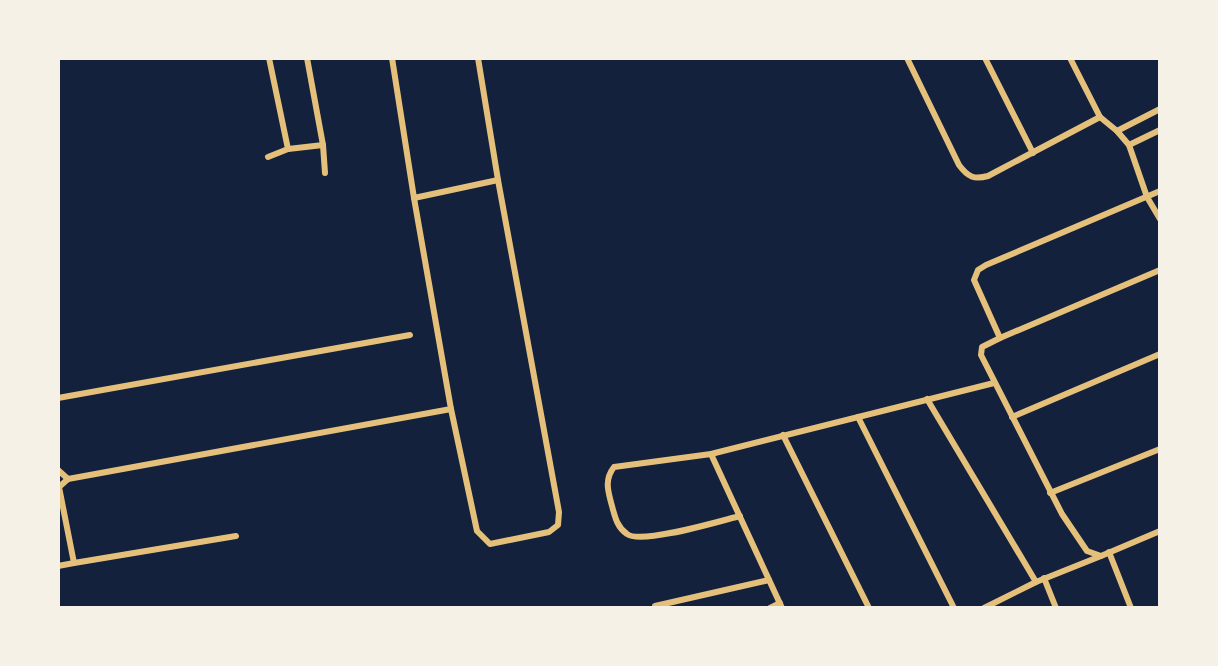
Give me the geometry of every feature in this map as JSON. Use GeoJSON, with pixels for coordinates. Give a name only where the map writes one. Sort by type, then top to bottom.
{"type":"FeatureCollection","features":[{"type":"Feature","properties":{"kind":"street"},"geometry":{"type":"LineString","coordinates":[[269,58],[288,149]]}},
{"type":"Feature","properties":{"kind":"street"},"geometry":{"type":"LineString","coordinates":[[307,58],[323,146],[325,173]]}},
{"type":"Feature","properties":{"kind":"street"},"geometry":{"type":"LineString","coordinates":[[392,58],[451,409],[477,531],[490,544],[549,532],[558,525],[559,512],[478,58]]}},
{"type":"Feature","properties":{"kind":"street"},"geometry":{"type":"LineString","coordinates":[[907,58],[959,165],[966,175],[978,179],[988,176],[1100,117]]}},
{"type":"Feature","properties":{"kind":"street"},"geometry":{"type":"LineString","coordinates":[[985,58],[1033,153]]}},
{"type":"Feature","properties":{"kind":"street"},"geometry":{"type":"LineString","coordinates":[[1070,58],[1100,117],[1129,145],[1147,197],[1160,219]]}},
{"type":"Feature","properties":{"kind":"street"},"geometry":{"type":"LineString","coordinates":[[1117,131],[1160,109]]}},
{"type":"Feature","properties":{"kind":"street"},"geometry":{"type":"LineString","coordinates":[[1129,145],[1160,130]]}},
{"type":"Feature","properties":{"kind":"street"},"geometry":{"type":"LineString","coordinates":[[268,158],[288,149],[323,146]]}},
{"type":"Feature","properties":{"kind":"street"},"geometry":{"type":"LineString","coordinates":[[414,198],[498,180]]}},
{"type":"Feature","properties":{"kind":"street"},"geometry":{"type":"LineString","coordinates":[[1000,338],[974,280],[978,270],[1160,191]]}},
{"type":"Feature","properties":{"kind":"street"},"geometry":{"type":"LineString","coordinates":[[1101,556],[1087,551],[1050,493],[994,383],[981,355],[982,347],[1160,270]]}},
{"type":"Feature","properties":{"kind":"street"},"geometry":{"type":"LineString","coordinates":[[58,398],[410,335]]}},
{"type":"Feature","properties":{"kind":"street"},"geometry":{"type":"LineString","coordinates":[[1012,417],[1160,354]]}},
{"type":"Feature","properties":{"kind":"street"},"geometry":{"type":"LineString","coordinates":[[740,516],[646,538],[628,536],[618,526],[608,491],[608,474],[614,467],[711,454],[994,383]]}},
{"type":"Feature","properties":{"kind":"street"},"geometry":{"type":"LineString","coordinates":[[927,399],[1036,582]]}},
{"type":"Feature","properties":{"kind":"street"},"geometry":{"type":"LineString","coordinates":[[74,563],[59,487],[68,479],[451,409]]}},
{"type":"Feature","properties":{"kind":"street"},"geometry":{"type":"LineString","coordinates":[[858,417],[954,608]]}},
{"type":"Feature","properties":{"kind":"street"},"geometry":{"type":"LineString","coordinates":[[783,435],[869,608]]}},
{"type":"Feature","properties":{"kind":"street"},"geometry":{"type":"LineString","coordinates":[[1050,493],[1160,449]]}},
{"type":"Feature","properties":{"kind":"street"},"geometry":{"type":"LineString","coordinates":[[711,454],[781,605],[770,608]]}},
{"type":"Feature","properties":{"kind":"street"},"geometry":{"type":"LineString","coordinates":[[58,470],[68,479]]}},
{"type":"Feature","properties":{"kind":"street"},"geometry":{"type":"LineString","coordinates":[[984,608],[1044,578],[1160,531]]}},
{"type":"Feature","properties":{"kind":"street"},"geometry":{"type":"LineString","coordinates":[[58,566],[236,536]]}},
{"type":"Feature","properties":{"kind":"street"},"geometry":{"type":"LineString","coordinates":[[1109,552],[1131,608]]}},
{"type":"Feature","properties":{"kind":"street"},"geometry":{"type":"LineString","coordinates":[[1044,578],[1056,608]]}},
{"type":"Feature","properties":{"kind":"street"},"geometry":{"type":"LineString","coordinates":[[655,606],[770,580]]}}]}
